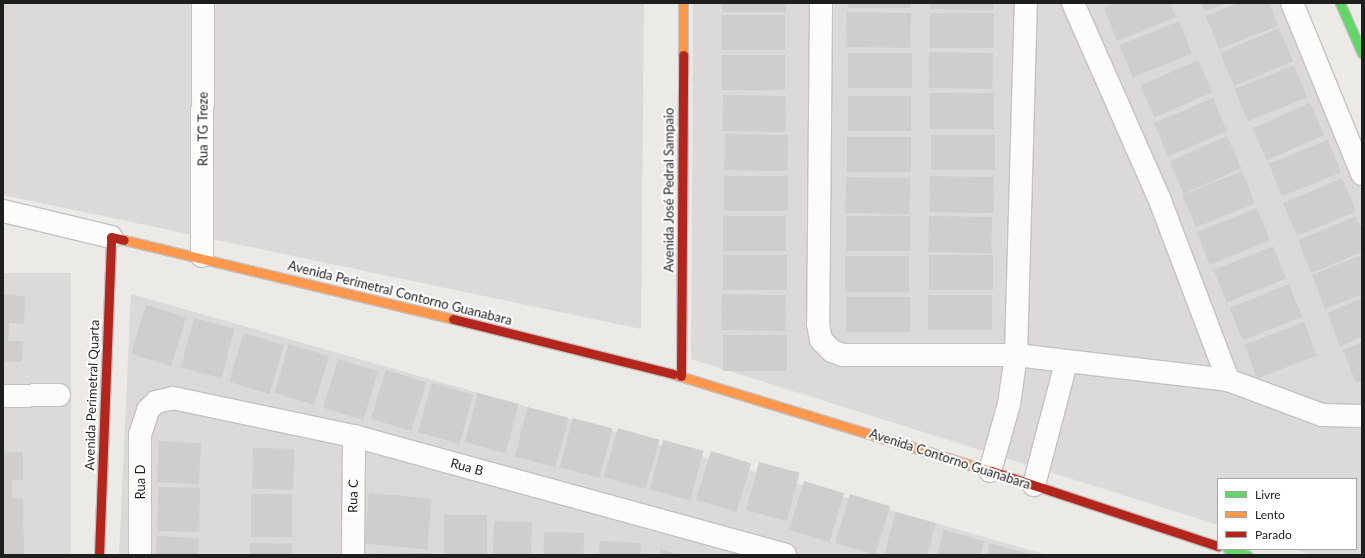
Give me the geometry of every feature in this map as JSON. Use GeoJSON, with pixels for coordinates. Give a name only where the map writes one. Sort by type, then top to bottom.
{"type":"FeatureCollection","features":[{"type":"Feature","properties":{"kind":"main road","name":"Avenida José Pedral Sampaio"},"geometry":{"type":"LineString","coordinates":[[681,376],[683,3]]}},
{"type":"Feature","properties":{"kind":"main road"},"geometry":{"type":"LineString","coordinates":[[1340,3],[1362,53]]}},
{"type":"Feature","properties":{"kind":"main road","name":"Avenida Perimetral Contorno Guanabara"},"geometry":{"type":"LineString","coordinates":[[111,237],[202,256],[681,376]]}},
{"type":"Feature","properties":{"kind":"main road","name":"Avenida Perimetral Quarta"},"geometry":{"type":"LineString","coordinates":[[99,555],[111,237]]}},
{"type":"Feature","properties":{"kind":"main road","name":"Avenida Contorno Guanabara"},"geometry":{"type":"LineString","coordinates":[[681,376],[990,471],[1217,545]]}},
{"type":"Feature","properties":{"kind":"street","name":"Rua TG Treze"},"geometry":{"type":"LineString","coordinates":[[202,256],[203,3]]}},
{"type":"Feature","properties":{"kind":"street"},"geometry":{"type":"LineString","coordinates":[[821,3],[818,324],[821,340],[832,351],[843,355],[1016,355],[1066,363],[1228,380],[1322,415],[1362,416]]}},
{"type":"Feature","properties":{"kind":"street"},"geometry":{"type":"LineString","coordinates":[[990,471],[1009,404],[1016,355],[1026,3]]}},
{"type":"Feature","properties":{"kind":"street"},"geometry":{"type":"LineString","coordinates":[[1073,3],[1160,198],[1228,380]]}},
{"type":"Feature","properties":{"kind":"street"},"geometry":{"type":"LineString","coordinates":[[1292,3],[1362,174]]}},
{"type":"Feature","properties":{"kind":"street"},"geometry":{"type":"LineString","coordinates":[[3,211],[111,237]]}},
{"type":"Feature","properties":{"kind":"street"},"geometry":{"type":"LineString","coordinates":[[1034,485],[1066,363]]}},
{"type":"Feature","properties":{"kind":"street"},"geometry":{"type":"LineString","coordinates":[[3,396],[60,395]]}},
{"type":"Feature","properties":{"kind":"street","name":"Rua B"},"geometry":{"type":"LineString","coordinates":[[148,410],[156,402],[173,398],[354,436],[785,555]]}},
{"type":"Feature","properties":{"kind":"street","name":"Rua D"},"geometry":{"type":"LineString","coordinates":[[140,555],[140,435],[148,410]]}},
{"type":"Feature","properties":{"kind":"street","name":"Rua C"},"geometry":{"type":"LineString","coordinates":[[353,555],[354,436]]}},
{"type":"Feature","properties":{"kind":"shaded area"},"geometry":{"type":"Polygon","coordinates":[[[3,3],[644,3],[641,329],[3,195],[3,3]]]}},
{"type":"Feature","properties":{"kind":"shaded area"},"geometry":{"type":"Polygon","coordinates":[[[693,3],[1300,3],[1362,158],[1362,555],[1312,555],[1296,550],[1357,550],[1357,478],[1217,478],[1217,525],[691,359],[693,3]]]}},
{"type":"Feature","properties":{"kind":"shaded area"},"geometry":{"type":"Polygon","coordinates":[[[3,273],[71,273],[71,555],[3,555],[3,273]]]}},
{"type":"Feature","properties":{"kind":"shaded area"},"geometry":{"type":"Polygon","coordinates":[[[131,294],[1047,555],[119,555],[131,294]]]}},
{"type":"Feature","properties":{"kind":"building"},"geometry":{"type":"Polygon","coordinates":[[[722,3],[786,3],[786,12],[722,12],[722,3]]]}},
{"type":"Feature","properties":{"kind":"building"},"geometry":{"type":"Polygon","coordinates":[[[848,3],[911,3],[911,8],[848,8],[848,3]]]}},
{"type":"Feature","properties":{"kind":"building"},"geometry":{"type":"Polygon","coordinates":[[[930,3],[993,3],[993,10],[930,9],[930,3]]]}},
{"type":"Feature","properties":{"kind":"building"},"geometry":{"type":"Polygon","coordinates":[[[1115,3],[1170,3],[1176,17],[1117,41],[1104,8],[1115,3]]]}},
{"type":"Feature","properties":{"kind":"building"},"geometry":{"type":"Polygon","coordinates":[[[1201,3],[1226,3],[1205,12],[1201,3]]]}},
{"type":"Feature","properties":{"kind":"building"},"geometry":{"type":"Polygon","coordinates":[[[1239,3],[1269,3],[1278,26],[1219,49],[1206,16],[1239,3]]]}},
{"type":"Feature","properties":{"kind":"building"},"geometry":{"type":"Polygon","coordinates":[[[847,12],[911,13],[910,48],[846,47],[847,12]]]}},
{"type":"Feature","properties":{"kind":"building"},"geometry":{"type":"Polygon","coordinates":[[[930,13],[994,13],[994,48],[930,48],[930,13]]]}},
{"type":"Feature","properties":{"kind":"building"},"geometry":{"type":"Polygon","coordinates":[[[722,15],[785,15],[785,50],[722,50],[722,15]]]}},
{"type":"Feature","properties":{"kind":"building"},"geometry":{"type":"Polygon","coordinates":[[[1179,21],[1192,53],[1133,77],[1120,45],[1179,21]]]}},
{"type":"Feature","properties":{"kind":"building"},"geometry":{"type":"Polygon","coordinates":[[[1279,28],[1293,61],[1234,86],[1220,53],[1279,28]]]}},
{"type":"Feature","properties":{"kind":"building"},"geometry":{"type":"Polygon","coordinates":[[[929,52],[993,53],[992,89],[928,88],[929,52]]]}},
{"type":"Feature","properties":{"kind":"building"},"geometry":{"type":"Polygon","coordinates":[[[848,53],[912,53],[912,88],[848,88],[848,53]]]}},
{"type":"Feature","properties":{"kind":"building"},"geometry":{"type":"Polygon","coordinates":[[[722,55],[785,55],[785,90],[722,90],[722,55]]]}},
{"type":"Feature","properties":{"kind":"building"},"geometry":{"type":"Polygon","coordinates":[[[1198,60],[1212,92],[1155,118],[1140,86],[1198,60]]]}},
{"type":"Feature","properties":{"kind":"building"},"geometry":{"type":"Polygon","coordinates":[[[1294,65],[1307,97],[1248,121],[1235,89],[1294,65]]]}},
{"type":"Feature","properties":{"kind":"building"},"geometry":{"type":"Polygon","coordinates":[[[930,93],[994,93],[994,129],[930,129],[930,93]]]}},
{"type":"Feature","properties":{"kind":"building"},"geometry":{"type":"Polygon","coordinates":[[[723,95],[786,96],[785,132],[722,131],[723,95]]]}},
{"type":"Feature","properties":{"kind":"building"},"geometry":{"type":"Polygon","coordinates":[[[848,96],[911,96],[911,131],[848,131],[848,96]]]}},
{"type":"Feature","properties":{"kind":"building"},"geometry":{"type":"Polygon","coordinates":[[[1213,98],[1227,131],[1168,156],[1154,123],[1213,98]]]}},
{"type":"Feature","properties":{"kind":"building"},"geometry":{"type":"Polygon","coordinates":[[[1310,103],[1324,135],[1267,161],[1252,129],[1310,103]]]}},
{"type":"Feature","properties":{"kind":"building"},"geometry":{"type":"Polygon","coordinates":[[[725,134],[788,135],[787,171],[724,170],[725,134]]]}},
{"type":"Feature","properties":{"kind":"building"},"geometry":{"type":"Polygon","coordinates":[[[931,135],[995,135],[995,170],[931,170],[931,135]]]}},
{"type":"Feature","properties":{"kind":"building"},"geometry":{"type":"Polygon","coordinates":[[[1227,136],[1241,168],[1184,194],[1169,162],[1227,136]]]}},
{"type":"Feature","properties":{"kind":"building"},"geometry":{"type":"Polygon","coordinates":[[[847,137],[911,137],[911,172],[847,172],[847,137]]]}},
{"type":"Feature","properties":{"kind":"building"},"geometry":{"type":"Polygon","coordinates":[[[1328,140],[1341,172],[1282,196],[1269,164],[1328,140]]]}},
{"type":"Feature","properties":{"kind":"building"},"geometry":{"type":"Polygon","coordinates":[[[1242,171],[1255,203],[1196,227],[1183,195],[1242,171]]]}},
{"type":"Feature","properties":{"kind":"building"},"geometry":{"type":"Polygon","coordinates":[[[724,176],[788,176],[788,211],[724,211],[724,176]]]}},
{"type":"Feature","properties":{"kind":"building"},"geometry":{"type":"Polygon","coordinates":[[[930,176],[994,177],[993,213],[929,212],[930,176]]]}},
{"type":"Feature","properties":{"kind":"building"},"geometry":{"type":"Polygon","coordinates":[[[846,177],[910,178],[909,214],[845,213],[846,177]]]}},
{"type":"Feature","properties":{"kind":"building"},"geometry":{"type":"Polygon","coordinates":[[[1342,178],[1356,211],[1297,236],[1283,203],[1342,178]]]}},
{"type":"Feature","properties":{"kind":"building"},"geometry":{"type":"Polygon","coordinates":[[[1257,208],[1270,240],[1210,265],[1197,232],[1257,208]]]}},
{"type":"Feature","properties":{"kind":"building"},"geometry":{"type":"Polygon","coordinates":[[[723,216],[786,216],[786,251],[723,251],[723,216]]]}},
{"type":"Feature","properties":{"kind":"building"},"geometry":{"type":"Polygon","coordinates":[[[846,216],[910,216],[910,251],[846,251],[846,216]]]}},
{"type":"Feature","properties":{"kind":"building"},"geometry":{"type":"Polygon","coordinates":[[[929,216],[992,217],[991,253],[928,252],[929,216]]]}},
{"type":"Feature","properties":{"kind":"building"},"geometry":{"type":"Polygon","coordinates":[[[1356,216],[1362,229],[1362,252],[1311,273],[1298,240],[1356,216]]]}},
{"type":"Feature","properties":{"kind":"building"},"geometry":{"type":"Polygon","coordinates":[[[1273,246],[1286,278],[1227,302],[1214,270],[1273,246]]]}},
{"type":"Feature","properties":{"kind":"building"},"geometry":{"type":"Polygon","coordinates":[[[723,255],[787,255],[787,290],[723,290],[723,255]]]}},
{"type":"Feature","properties":{"kind":"building"},"geometry":{"type":"Polygon","coordinates":[[[929,255],[993,255],[993,290],[929,290],[929,255]]]}},
{"type":"Feature","properties":{"kind":"building"},"geometry":{"type":"Polygon","coordinates":[[[1362,255],[1362,294],[1325,309],[1312,275],[1362,255]]]}},
{"type":"Feature","properties":{"kind":"building"},"geometry":{"type":"Polygon","coordinates":[[[845,256],[909,256],[909,292],[845,292],[845,256]]]}},
{"type":"Feature","properties":{"kind":"building"},"geometry":{"type":"Polygon","coordinates":[[[1289,284],[1302,316],[1243,340],[1230,308],[1289,284]]]}},
{"type":"Feature","properties":{"kind":"building"},"geometry":{"type":"Polygon","coordinates":[[[722,294],[786,295],[785,331],[721,330],[722,294]]]}},
{"type":"Feature","properties":{"kind":"building"},"geometry":{"type":"Polygon","coordinates":[[[3,295],[25,296],[24,324],[9,323],[8,341],[23,341],[22,362],[3,361],[3,295]]]}},
{"type":"Feature","properties":{"kind":"building"},"geometry":{"type":"Polygon","coordinates":[[[928,295],[992,295],[992,330],[928,330],[928,295]]]}},
{"type":"Feature","properties":{"kind":"building"},"geometry":{"type":"Polygon","coordinates":[[[846,297],[910,297],[910,332],[846,332],[846,297]]]}},
{"type":"Feature","properties":{"kind":"building"},"geometry":{"type":"Polygon","coordinates":[[[1362,298],[1362,337],[1340,346],[1327,313],[1362,298]]]}},
{"type":"Feature","properties":{"kind":"building"},"geometry":{"type":"Polygon","coordinates":[[[146,305],[186,317],[171,366],[131,354],[146,305]]]}},
{"type":"Feature","properties":{"kind":"building"},"geometry":{"type":"Polygon","coordinates":[[[194,318],[235,329],[221,378],[181,367],[194,318]]]}},
{"type":"Feature","properties":{"kind":"building"},"geometry":{"type":"Polygon","coordinates":[[[1304,322],[1317,356],[1257,379],[1244,345],[1304,322]]]}},
{"type":"Feature","properties":{"kind":"building"},"geometry":{"type":"Polygon","coordinates":[[[244,333],[284,345],[269,394],[229,382],[244,333]]]}},
{"type":"Feature","properties":{"kind":"building"},"geometry":{"type":"Polygon","coordinates":[[[723,335],[787,335],[787,371],[723,371],[723,335]]]}},
{"type":"Feature","properties":{"kind":"building"},"geometry":{"type":"Polygon","coordinates":[[[1362,342],[1362,381],[1356,383],[1343,350],[1362,342]]]}},
{"type":"Feature","properties":{"kind":"building"},"geometry":{"type":"Polygon","coordinates":[[[289,344],[329,356],[314,405],[274,393],[289,344]]]}},
{"type":"Feature","properties":{"kind":"building"},"geometry":{"type":"Polygon","coordinates":[[[338,359],[378,371],[363,420],[323,408],[338,359]]]}},
{"type":"Feature","properties":{"kind":"building"},"geometry":{"type":"Polygon","coordinates":[[[386,370],[426,382],[411,431],[371,419],[386,370]]]}},
{"type":"Feature","properties":{"kind":"building"},"geometry":{"type":"Polygon","coordinates":[[[432,383],[473,395],[459,444],[418,432],[432,383]]]}},
{"type":"Feature","properties":{"kind":"building"},"geometry":{"type":"Polygon","coordinates":[[[478,393],[519,404],[505,453],[465,442],[478,393]]]}},
{"type":"Feature","properties":{"kind":"building"},"geometry":{"type":"Polygon","coordinates":[[[528,407],[569,418],[555,467],[515,456],[528,407]]]}},
{"type":"Feature","properties":{"kind":"building"},"geometry":{"type":"Polygon","coordinates":[[[573,418],[613,429],[599,478],[560,467],[573,418]]]}},
{"type":"Feature","properties":{"kind":"building"},"geometry":{"type":"Polygon","coordinates":[[[618,428],[659,440],[645,489],[604,477],[618,428]]]}},
{"type":"Feature","properties":{"kind":"building"},"geometry":{"type":"Polygon","coordinates":[[[663,440],[704,451],[690,500],[650,489],[663,440]]]}},
{"type":"Feature","properties":{"kind":"building"},"geometry":{"type":"Polygon","coordinates":[[[159,441],[201,443],[199,484],[157,482],[159,441]]]}},
{"type":"Feature","properties":{"kind":"building"},"geometry":{"type":"Polygon","coordinates":[[[253,448],[294,449],[293,490],[252,489],[253,448]]]}},
{"type":"Feature","properties":{"kind":"building"},"geometry":{"type":"Polygon","coordinates":[[[711,451],[751,463],[736,512],[696,500],[711,451]]]}},
{"type":"Feature","properties":{"kind":"building"},"geometry":{"type":"Polygon","coordinates":[[[23,452],[23,480],[12,480],[12,498],[23,498],[24,554],[3,555],[3,453],[23,452]]]}},
{"type":"Feature","properties":{"kind":"building"},"geometry":{"type":"Polygon","coordinates":[[[759,462],[800,473],[787,521],[746,510],[759,462]]]}},
{"type":"Feature","properties":{"kind":"building"},"geometry":{"type":"Polygon","coordinates":[[[804,481],[844,493],[829,542],[789,530],[804,481]]]}},
{"type":"Feature","properties":{"kind":"building"},"geometry":{"type":"Polygon","coordinates":[[[158,487],[200,488],[199,532],[157,531],[158,487]]]}},
{"type":"Feature","properties":{"kind":"building"},"geometry":{"type":"Polygon","coordinates":[[[369,493],[432,498],[427,549],[365,544],[369,493]]]}},
{"type":"Feature","properties":{"kind":"building"},"geometry":{"type":"Polygon","coordinates":[[[251,494],[292,494],[292,537],[251,537],[251,494]]]}},
{"type":"Feature","properties":{"kind":"building"},"geometry":{"type":"Polygon","coordinates":[[[850,494],[890,506],[875,555],[835,543],[850,494]]]}},
{"type":"Feature","properties":{"kind":"building"},"geometry":{"type":"Polygon","coordinates":[[[896,512],[936,523],[927,555],[884,555],[896,512]]]}},
{"type":"Feature","properties":{"kind":"building"},"geometry":{"type":"Polygon","coordinates":[[[444,515],[487,515],[487,555],[444,555],[444,515]]]}},
{"type":"Feature","properties":{"kind":"building"},"geometry":{"type":"Polygon","coordinates":[[[494,521],[532,522],[531,555],[493,555],[494,521]]]}},
{"type":"Feature","properties":{"kind":"building"},"geometry":{"type":"Polygon","coordinates":[[[944,530],[984,541],[980,555],[937,555],[944,530]]]}},
{"type":"Feature","properties":{"kind":"building"},"geometry":{"type":"Polygon","coordinates":[[[544,532],[584,533],[584,555],[544,555],[544,532]]]}},
{"type":"Feature","properties":{"kind":"building"},"geometry":{"type":"Polygon","coordinates":[[[157,536],[199,538],[198,555],[156,555],[157,536]]]}},
{"type":"Feature","properties":{"kind":"building"},"geometry":{"type":"Polygon","coordinates":[[[600,541],[641,543],[640,555],[599,555],[600,541]]]}},
{"type":"Feature","properties":{"kind":"building"},"geometry":{"type":"Polygon","coordinates":[[[250,543],[292,544],[292,555],[250,555],[250,543]]]}},
{"type":"Feature","properties":{"kind":"building"},"geometry":{"type":"Polygon","coordinates":[[[990,543],[1032,555],[987,555],[990,543]]]}},
{"type":"Feature","properties":{"kind":"building"},"geometry":{"type":"Polygon","coordinates":[[[660,549],[679,555],[660,555],[660,549]]]}},
{"type":"Feature","properties":{"kind":"building"},"geometry":{"type":"Polygon","coordinates":[[[430,553],[430,555],[367,555],[367,554],[430,553]]]}},
{"type":"Feature","properties":{"kind":"traffic: fast"},"geometry":{"type":"LineString","coordinates":[[1340,3],[1362,53]]}},
{"type":"Feature","properties":{"kind":"traffic: fast"},"geometry":{"type":"LineString","coordinates":[[1231,550],[1247,555]]}},
{"type":"Feature","properties":{"kind":"traffic: slow"},"geometry":{"type":"LineString","coordinates":[[683,3],[683,55]]}},
{"type":"Feature","properties":{"kind":"traffic: slow"},"geometry":{"type":"LineString","coordinates":[[124,240],[453,319]]}},
{"type":"Feature","properties":{"kind":"traffic: slow"},"geometry":{"type":"LineString","coordinates":[[673,374],[991,471]]}},
{"type":"Feature","properties":{"kind":"traffic: jam"},"geometry":{"type":"LineString","coordinates":[[681,376],[683,55]]}},
{"type":"Feature","properties":{"kind":"traffic: jam"},"geometry":{"type":"LineString","coordinates":[[99,555],[111,237],[124,240]]}},
{"type":"Feature","properties":{"kind":"traffic: jam"},"geometry":{"type":"LineString","coordinates":[[453,319],[673,374]]}},
{"type":"Feature","properties":{"kind":"traffic: jam"},"geometry":{"type":"LineString","coordinates":[[991,471],[1217,546]]}}]}
